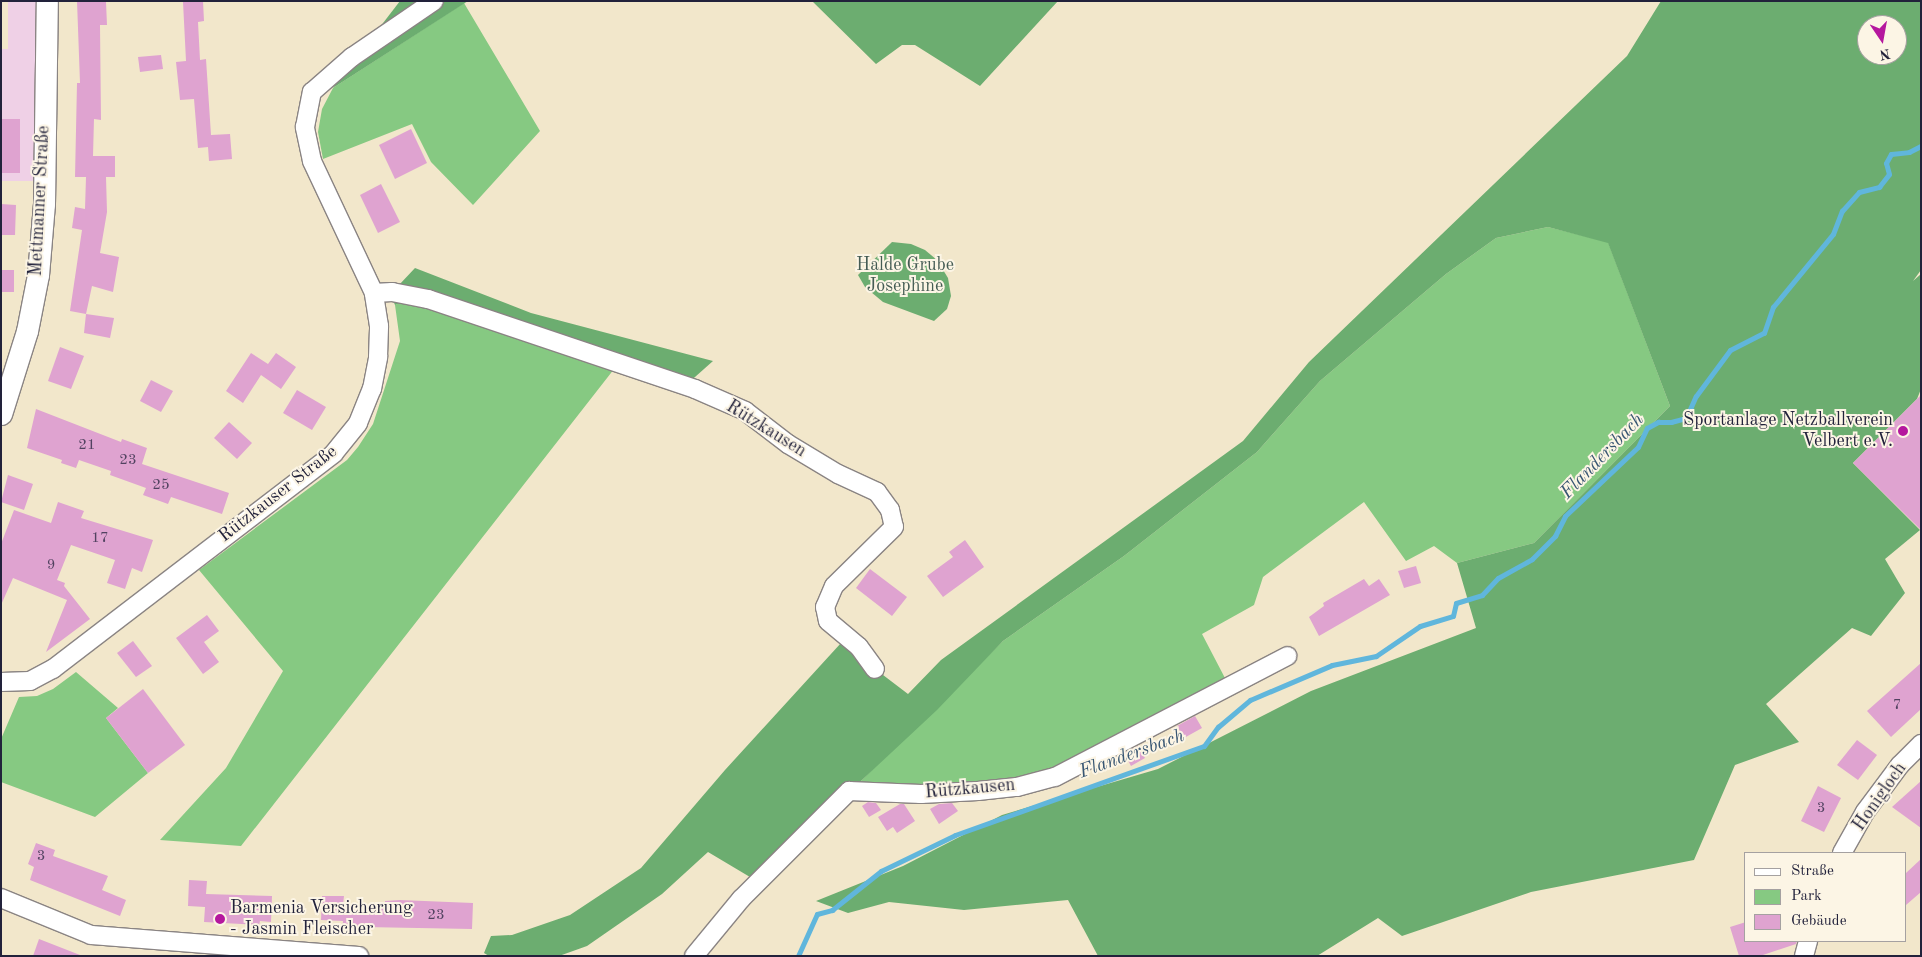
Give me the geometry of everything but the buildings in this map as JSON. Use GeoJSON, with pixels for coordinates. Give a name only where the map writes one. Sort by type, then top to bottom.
{"type":"FeatureCollection","features":[{"type":"Feature","properties":{"kind":"street","name":"Mettmanner Straße"},"geometry":{"type":"LineString","coordinates":[[3,402],[27,331],[38,275],[44,204],[47,1]]}},
{"type":"Feature","properties":{"kind":"street","name":"Rützkauser Straße"},"geometry":{"type":"LineString","coordinates":[[1,682],[30,681],[53,669],[334,453],[358,423],[372,390],[380,326],[374,293],[312,161],[305,127],[312,92],[352,57],[434,1]]}},
{"type":"Feature","properties":{"kind":"street","name":"Rützkausen"},"geometry":{"type":"LineString","coordinates":[[374,293],[392,292],[428,298],[695,389],[745,411],[788,444],[838,474],[877,492],[890,510],[894,527],[834,586],[825,607],[828,621],[859,647],[875,669]]}},
{"type":"Feature","properties":{"kind":"street","name":"Rützkausen"},"geometry":{"type":"LineString","coordinates":[[694,956],[740,899],[850,792],[921,794],[978,791],[1017,787],[1055,777],[1287,656]]}},
{"type":"Feature","properties":{"kind":"street","name":"Honigloch"},"geometry":{"type":"LineString","coordinates":[[1843,852],[1865,812],[1900,765],[1921,744]]}},
{"type":"Feature","properties":{"kind":"street"},"geometry":{"type":"LineString","coordinates":[[1,898],[91,935],[359,956]]}},
{"type":"Feature","properties":{"kind":"street"},"geometry":{"type":"LineString","coordinates":[[1804,956],[1808,942]]}},
{"type":"Feature","properties":{"kind":"shaded area"},"geometry":{"type":"Polygon","coordinates":[[[8,1],[39,1],[37,181],[1,181],[1,49],[8,49],[8,1]]]}},
{"type":"Feature","properties":{"kind":"green space"},"geometry":{"type":"Polygon","coordinates":[[[400,1],[468,1],[333,88],[400,1]]]}},
{"type":"Feature","properties":{"kind":"green space"},"geometry":{"type":"Polygon","coordinates":[[[812,1],[1058,1],[980,86],[915,45],[902,45],[876,64],[812,1]]]}},
{"type":"Feature","properties":{"kind":"green space"},"geometry":{"type":"Polygon","coordinates":[[[1661,1],[1921,1],[1921,270],[1913,281],[1921,274],[1921,389],[1917,399],[1853,463],[1920,530],[1885,559],[1905,593],[1871,636],[1852,628],[1766,704],[1799,742],[1735,765],[1694,860],[1531,892],[1402,936],[1378,918],[1317,956],[1098,956],[1068,900],[964,910],[889,902],[848,913],[816,901],[903,866],[1002,815],[1158,769],[1311,691],[1476,628],[1457,563],[1534,543],[1670,406],[1608,243],[1548,227],[1496,238],[1446,274],[1320,381],[1257,452],[1124,556],[1003,641],[937,710],[755,880],[708,852],[662,894],[587,946],[559,956],[489,956],[484,953],[491,936],[512,935],[570,915],[641,868],[725,770],[841,643],[908,694],[941,660],[1243,441],[1309,362],[1627,56],[1661,1]]]}},
{"type":"Feature","properties":{"kind":"green space"},"geometry":{"type":"Polygon","coordinates":[[[464,3],[540,131],[473,205],[431,162],[412,124],[323,159],[318,132],[322,109],[333,88],[464,3]]]}},
{"type":"Feature","properties":{"kind":"green space"},"geometry":{"type":"Polygon","coordinates":[[[1548,227],[1608,242],[1670,406],[1534,543],[1457,563],[1434,546],[1406,561],[1364,502],[1263,577],[1254,605],[1202,634],[1226,680],[1042,776],[997,783],[854,788],[1003,641],[1124,556],[1257,452],[1320,381],[1446,274],[1496,238],[1548,227]]]}},
{"type":"Feature","properties":{"kind":"green space","name":"Halde Grube Josephine"},"geometry":{"type":"Polygon","coordinates":[[[892,242],[911,244],[925,250],[937,260],[948,278],[951,296],[947,309],[934,321],[883,302],[865,287],[858,275],[892,242]]]}},
{"type":"Feature","properties":{"kind":"green space"},"geometry":{"type":"Polygon","coordinates":[[[415,268],[531,313],[713,361],[686,385],[407,300],[395,305],[385,282],[399,285],[415,268]]]}},
{"type":"Feature","properties":{"kind":"green space"},"geometry":{"type":"Polygon","coordinates":[[[407,300],[618,364],[241,846],[160,840],[226,768],[283,671],[199,570],[347,460],[358,447],[373,424],[400,341],[395,305],[407,300]]]}},
{"type":"Feature","properties":{"kind":"green space"},"geometry":{"type":"Polygon","coordinates":[[[76,672],[118,708],[106,718],[148,773],[95,817],[1,782],[1,739],[19,697],[37,696],[53,689],[76,672]]]}},
{"type":"Feature","properties":{"kind":"waterway","name":"Flandersbach"},"geometry":{"type":"LineString","coordinates":[[798,956],[817,914],[832,910],[881,871],[955,835],[1204,746],[1218,727],[1250,700],[1332,665],[1376,656],[1420,626],[1453,616],[1456,603],[1482,595],[1498,578],[1532,559],[1555,536],[1565,516],[1638,447],[1647,428],[1658,422],[1671,422],[1686,418],[1696,396],[1730,350],[1764,333],[1773,307],[1833,234],[1842,211],[1859,192],[1879,187],[1889,174],[1886,163],[1891,154],[1909,152],[1921,146]]}},
{"type":"Feature","properties":{"kind":"place","name":"Sportanlage Netzballverein Velbert e.V."},"geometry":{"type":"Point","coordinates":[1903,431]}},
{"type":"Feature","properties":{"kind":"place","name":"Barmenia Versicherung - Jasmin Fleischer"},"geometry":{"type":"Point","coordinates":[220,919]}}]}
